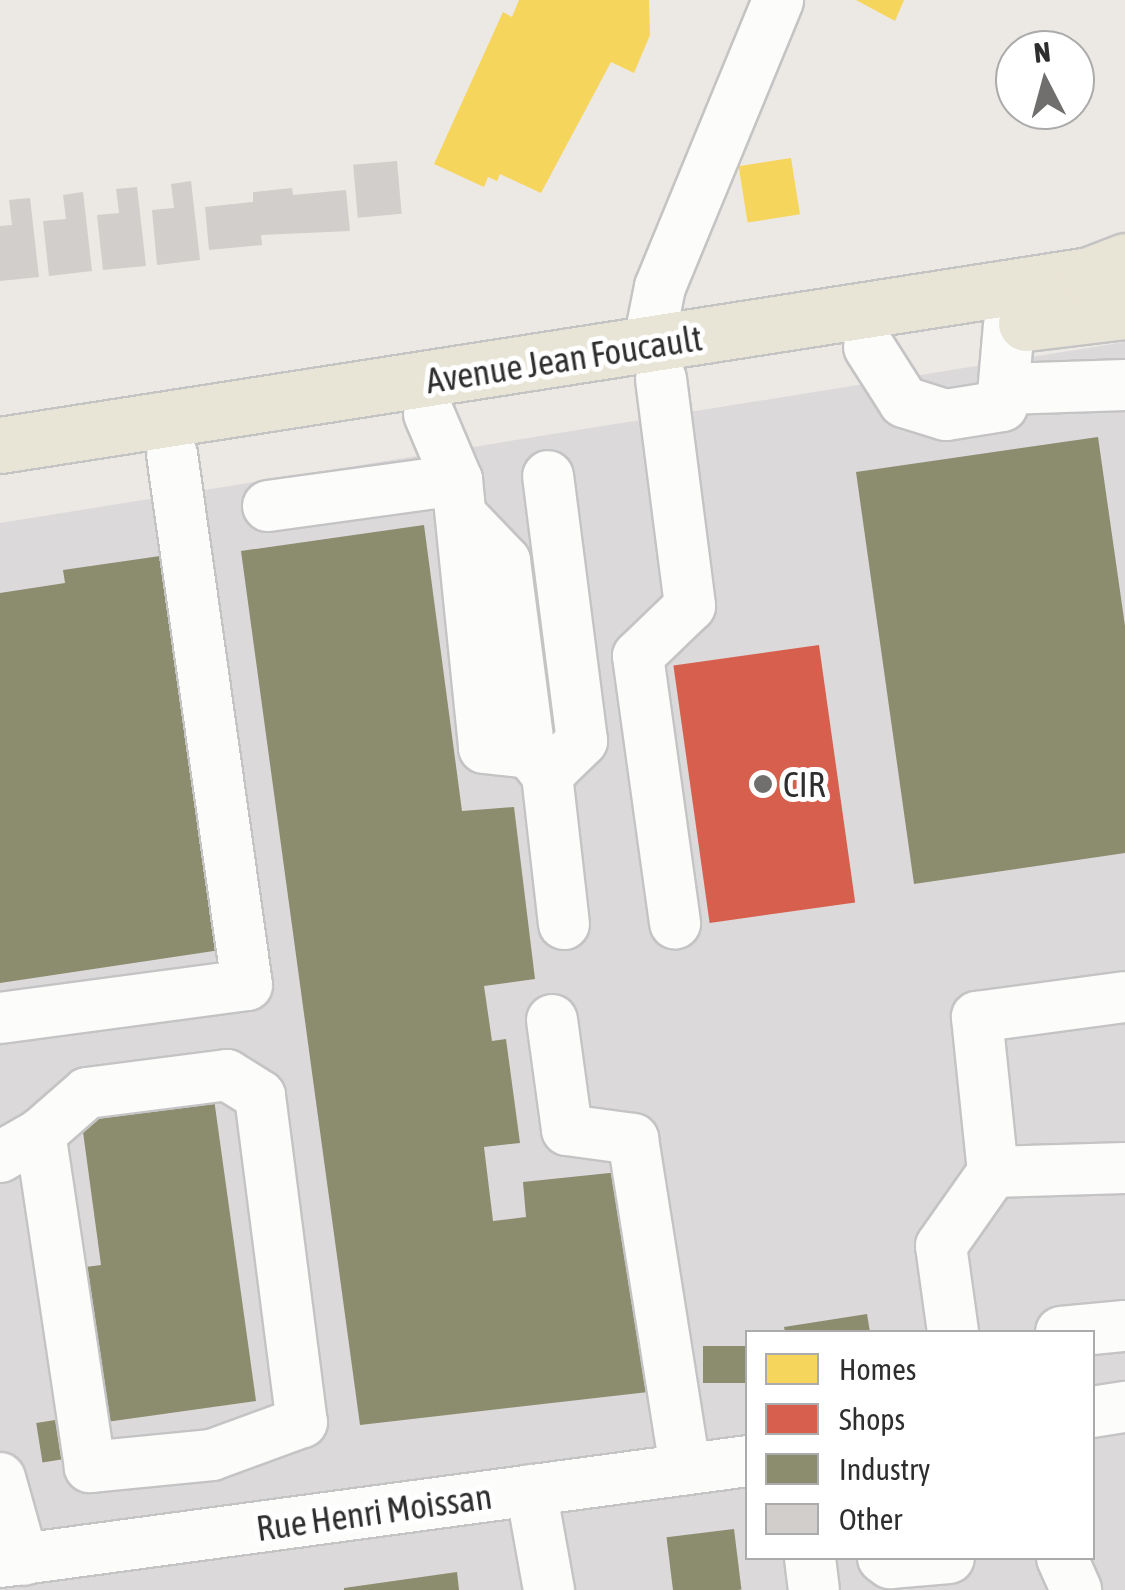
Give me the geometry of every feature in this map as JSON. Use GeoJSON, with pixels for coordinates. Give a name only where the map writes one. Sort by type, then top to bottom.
{"type":"FeatureCollection","features":[{"type":"Feature","properties":{"kind":"main road","name":"Avenue Jean Foucault"},"geometry":{"type":"LineString","coordinates":[[0,482],[429,414],[654,363],[1089,275],[1125,261]]}},
{"type":"Feature","properties":{"kind":"main road","name":"Avenue Jean Foucault"},"geometry":{"type":"LineString","coordinates":[[0,446],[654,363],[869,346],[1125,311]]}},
{"type":"Feature","properties":{"kind":"street"},"geometry":{"type":"LineString","coordinates":[[675,923],[638,656],[690,606],[654,363],[660,287],[778,0]]}},
{"type":"Feature","properties":{"kind":"street"},"geometry":{"type":"LineString","coordinates":[[869,346],[904,402],[946,415],[1002,406],[1010,325]]}},
{"type":"Feature","properties":{"kind":"street"},"geometry":{"type":"LineString","coordinates":[[1005,389],[1125,385]]}},
{"type":"Feature","properties":{"kind":"street"},"geometry":{"type":"LineString","coordinates":[[429,414],[459,498],[504,562],[564,924]]}},
{"type":"Feature","properties":{"kind":"street"},"geometry":{"type":"LineString","coordinates":[[0,1018],[248,986],[172,454]]}},
{"type":"Feature","properties":{"kind":"street"},"geometry":{"type":"LineString","coordinates":[[539,764],[582,741],[548,476]]}},
{"type":"Feature","properties":{"kind":"street"},"geometry":{"type":"LineString","coordinates":[[268,506],[459,498]]}},
{"type":"Feature","properties":{"kind":"street"},"geometry":{"type":"LineString","coordinates":[[953,1330],[941,1246],[993,1172],[977,1017],[1125,997]]}},
{"type":"Feature","properties":{"kind":"street"},"geometry":{"type":"LineString","coordinates":[[552,1020],[567,1130],[633,1139],[685,1469]]}},
{"type":"Feature","properties":{"kind":"street"},"geometry":{"type":"LineString","coordinates":[[227,1075],[260,1096],[302,1422],[212,1454],[90,1468],[20,1146],[87,1093],[227,1075]]}},
{"type":"Feature","properties":{"kind":"street"},"geometry":{"type":"LineString","coordinates":[[993,1172],[1125,1168]]}},
{"type":"Feature","properties":{"kind":"street"},"geometry":{"type":"LineString","coordinates":[[1083,1330],[1125,1326]]}},
{"type":"Feature","properties":{"kind":"street"},"geometry":{"type":"LineString","coordinates":[[1095,1412],[1125,1407]]}},
{"type":"Feature","properties":{"kind":"street"},"geometry":{"type":"LineString","coordinates":[[212,1454],[221,1533]]}},
{"type":"Feature","properties":{"kind":"street","name":"Rue Henri Moissan"},"geometry":{"type":"LineString","coordinates":[[68,1567],[221,1533],[745,1461]]}},
{"type":"Feature","properties":{"kind":"street"},"geometry":{"type":"LineString","coordinates":[[0,1478],[68,1567]]}},
{"type":"Feature","properties":{"kind":"street"},"geometry":{"type":"LineString","coordinates":[[530,1490],[549,1590]]}},
{"type":"Feature","properties":{"kind":"street"},"geometry":{"type":"LineString","coordinates":[[810,1560],[814,1590]]}},
{"type":"Feature","properties":{"kind":"street"},"geometry":{"type":"LineString","coordinates":[[886,1560],[925,1560]]}},
{"type":"Feature","properties":{"kind":"street"},"geometry":{"type":"LineString","coordinates":[[1063,1560],[1076,1590]]}},
{"type":"Feature","properties":{"kind":"shaded area"},"geometry":{"type":"Polygon","coordinates":[[[1125,342],[1125,1590],[0,1590],[0,523],[1125,342]]]}},
{"type":"Feature","properties":{"kind":"building: Homes"},"geometry":{"type":"Polygon","coordinates":[[[519,0],[649,0],[650,35],[634,73],[611,62],[541,193],[500,174],[497,181],[488,177],[484,187],[434,164],[503,12],[512,17],[519,0]]]}},
{"type":"Feature","properties":{"kind":"building: Homes"},"geometry":{"type":"Polygon","coordinates":[[[856,0],[904,0],[895,21],[856,0]]]}},
{"type":"Feature","properties":{"kind":"building: Homes"},"geometry":{"type":"Polygon","coordinates":[[[791,158],[800,214],[748,223],[739,166],[791,158]]]}},
{"type":"Feature","properties":{"kind":"building: Shops","name":"CIR"},"geometry":{"type":"Polygon","coordinates":[[[819,645],[855,902],[710,923],[673,665],[819,645]]]}},
{"type":"Feature","properties":{"kind":"building: Industry"},"geometry":{"type":"Polygon","coordinates":[[[1098,437],[1125,626],[1125,853],[914,884],[856,472],[1098,437]]]}},
{"type":"Feature","properties":{"kind":"building: Industry"},"geometry":{"type":"Polygon","coordinates":[[[424,525],[462,811],[514,807],[535,979],[484,986],[492,1041],[506,1039],[520,1143],[484,1147],[493,1221],[526,1217],[523,1182],[619,1172],[657,1391],[360,1425],[241,551],[424,525]]]}},
{"type":"Feature","properties":{"kind":"building: Industry"},"geometry":{"type":"Polygon","coordinates":[[[174,554],[227,949],[0,983],[0,593],[65,583],[63,570],[174,554]]]}},
{"type":"Feature","properties":{"kind":"building: Industry"},"geometry":{"type":"Polygon","coordinates":[[[214,1099],[256,1401],[99,1423],[78,1268],[101,1265],[81,1117],[214,1099]]]}},
{"type":"Feature","properties":{"kind":"building: Industry"},"geometry":{"type":"Polygon","coordinates":[[[867,1314],[870,1330],[785,1330],[784,1327],[867,1314]]]}},
{"type":"Feature","properties":{"kind":"building: Industry"},"geometry":{"type":"Polygon","coordinates":[[[703,1346],[745,1346],[745,1383],[703,1383],[703,1346]]]}},
{"type":"Feature","properties":{"kind":"building: Industry"},"geometry":{"type":"Polygon","coordinates":[[[55,1420],[61,1460],[42,1462],[36,1423],[55,1420]]]}},
{"type":"Feature","properties":{"kind":"building: Industry"},"geometry":{"type":"Polygon","coordinates":[[[734,1529],[741,1590],[673,1590],[667,1537],[734,1529]]]}},
{"type":"Feature","properties":{"kind":"building: Industry"},"geometry":{"type":"Polygon","coordinates":[[[457,1572],[459,1590],[344,1590],[344,1588],[457,1572]]]}},
{"type":"Feature","properties":{"kind":"building: Other"},"geometry":{"type":"Polygon","coordinates":[[[397,161],[402,214],[358,218],[353,165],[397,161]]]}},
{"type":"Feature","properties":{"kind":"building: Other"},"geometry":{"type":"Polygon","coordinates":[[[191,181],[200,260],[157,265],[152,210],[174,208],[171,184],[191,181]]]}},
{"type":"Feature","properties":{"kind":"building: Other"},"geometry":{"type":"Polygon","coordinates":[[[137,187],[146,266],[103,270],[97,215],[119,213],[116,189],[137,187]]]}},
{"type":"Feature","properties":{"kind":"building: Other"},"geometry":{"type":"Polygon","coordinates":[[[292,188],[293,195],[346,190],[350,231],[261,235],[262,245],[209,250],[205,207],[253,202],[253,192],[292,188]]]}},
{"type":"Feature","properties":{"kind":"building: Other"},"geometry":{"type":"Polygon","coordinates":[[[83,192],[92,271],[49,276],[43,221],[66,219],[63,195],[83,192]]]}},
{"type":"Feature","properties":{"kind":"building: Other"},"geometry":{"type":"Polygon","coordinates":[[[30,198],[39,277],[0,281],[0,226],[12,225],[9,200],[30,198]]]}},
{"type":"Feature","properties":{"kind":"place","name":"CIR"},"geometry":{"type":"Point","coordinates":[763,784]}}]}
